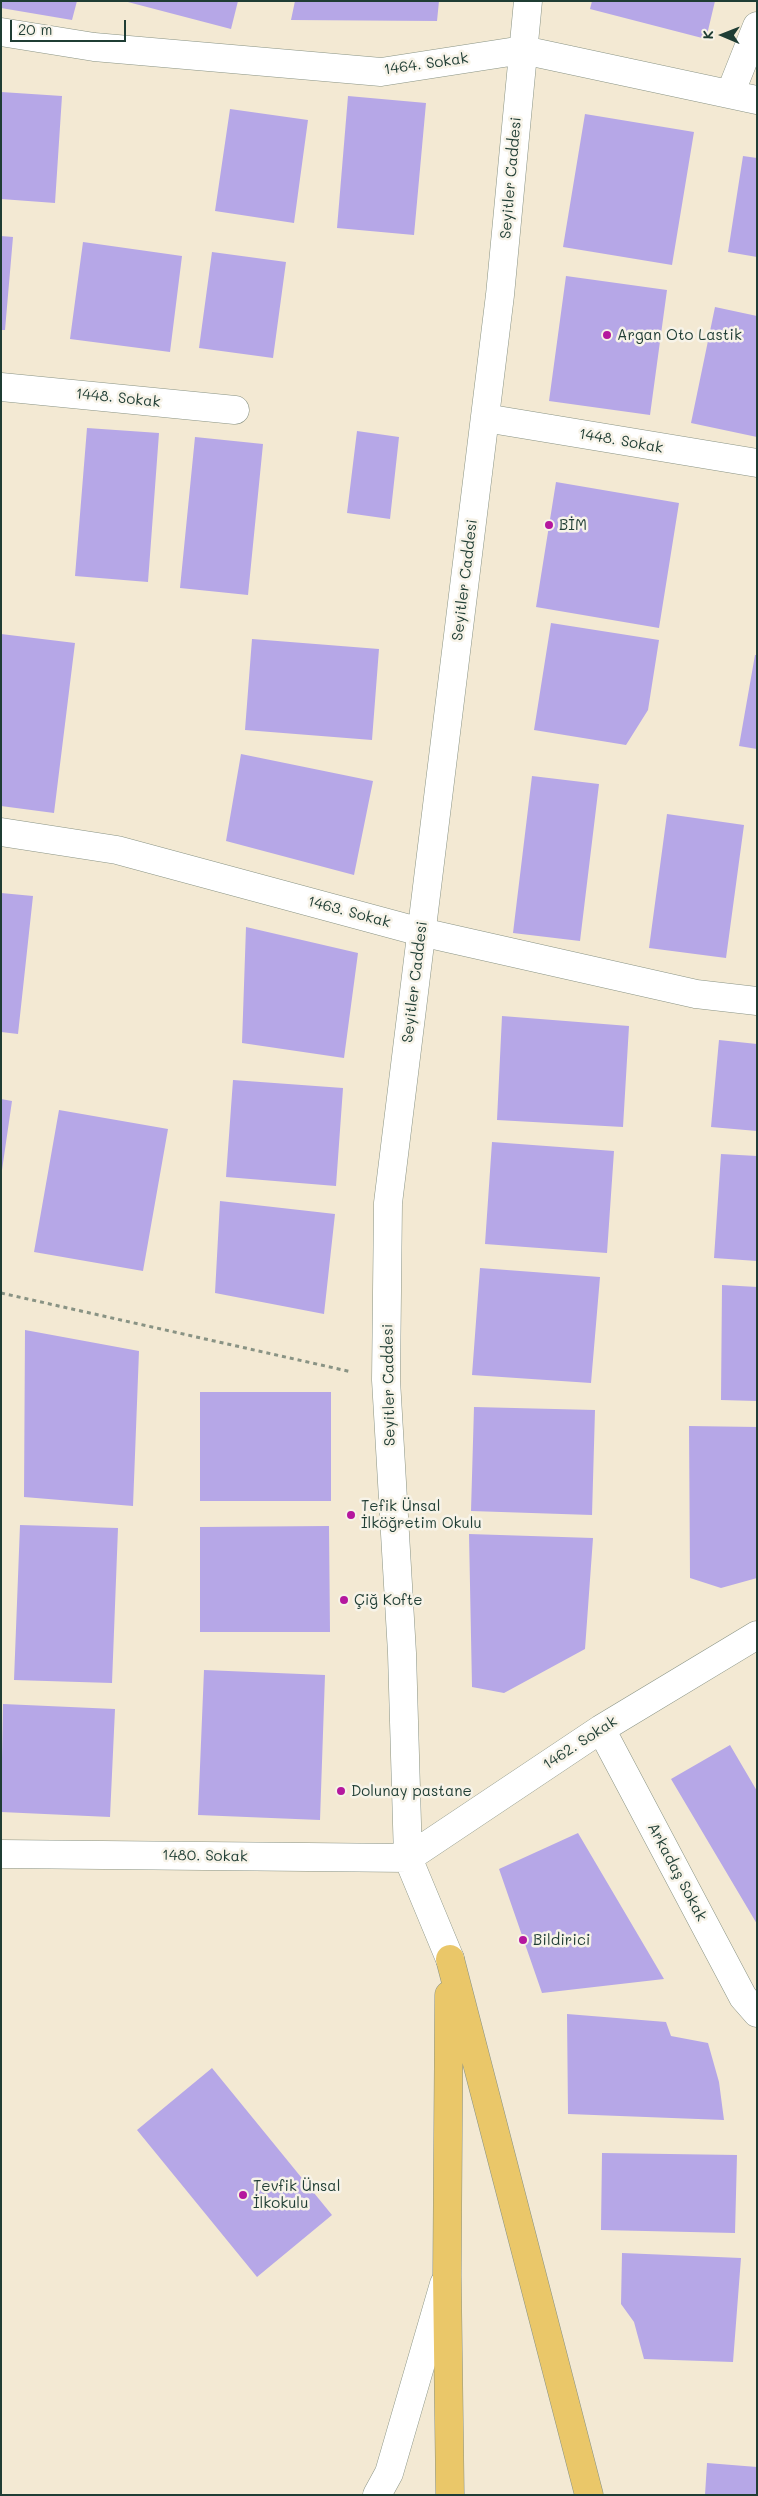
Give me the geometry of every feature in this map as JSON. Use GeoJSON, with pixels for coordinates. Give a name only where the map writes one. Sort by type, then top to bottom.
{"type":"FeatureCollection","features":[{"type":"Feature","properties":{"kind":"main road"},"geometry":{"type":"LineString","coordinates":[[450,1959],[447,2275],[450,2495]]}},
{"type":"Feature","properties":{"kind":"main road"},"geometry":{"type":"LineString","coordinates":[[450,1959],[588,2495]]}},
{"type":"Feature","properties":{"kind":"street","name":"Seyitler Caddesi"},"geometry":{"type":"LineString","coordinates":[[450,1959],[408,1858],[402,1653],[386,1380],[388,1203],[500,295],[528,1]]}},
{"type":"Feature","properties":{"kind":"street"},"geometry":{"type":"LineString","coordinates":[[730,94],[757,26]]}},
{"type":"Feature","properties":{"kind":"street","name":"1464. Sokak"},"geometry":{"type":"LineString","coordinates":[[1,32],[94,47],[381,72],[523,50],[757,100]]}},
{"type":"Feature","properties":{"kind":"street","name":"1448. Sokak"},"geometry":{"type":"LineString","coordinates":[[1,386],[235,410]]}},
{"type":"Feature","properties":{"kind":"street","name":"1448. Sokak"},"geometry":{"type":"LineString","coordinates":[[485,418],[757,464]]}},
{"type":"Feature","properties":{"kind":"street","name":"1463. Sokak"},"geometry":{"type":"LineString","coordinates":[[1,832],[117,850],[422,932],[696,994],[757,1001]]}},
{"type":"Feature","properties":{"kind":"street","name":"1462. Sokak"},"geometry":{"type":"LineString","coordinates":[[408,1858],[602,1729],[757,1635]]}},
{"type":"Feature","properties":{"kind":"street","name":"Arkadaş Sokak"},"geometry":{"type":"LineString","coordinates":[[602,1729],[743,1997],[757,2013]]}},
{"type":"Feature","properties":{"kind":"street","name":"1480. Sokak"},"geometry":{"type":"LineString","coordinates":[[1,1854],[408,1858]]}},
{"type":"Feature","properties":{"kind":"street"},"geometry":{"type":"LineString","coordinates":[[377,2495],[389,2473],[447,2275]]}},
{"type":"Feature","properties":{"kind":"path"},"geometry":{"type":"LineString","coordinates":[[1,1293],[386,1380]]}},
{"type":"Feature","properties":{"kind":"building"},"geometry":{"type":"Polygon","coordinates":[[[1,1],[77,1],[72,20],[1,8],[1,1]]]}},
{"type":"Feature","properties":{"kind":"building"},"geometry":{"type":"Polygon","coordinates":[[[124,1],[238,1],[231,29],[124,1]]]}},
{"type":"Feature","properties":{"kind":"building"},"geometry":{"type":"Polygon","coordinates":[[[295,1],[439,1],[437,21],[291,20],[295,1]]]}},
{"type":"Feature","properties":{"kind":"building"},"geometry":{"type":"Polygon","coordinates":[[[592,1],[715,1],[706,39],[590,9],[592,1]]]}},
{"type":"Feature","properties":{"kind":"building"},"geometry":{"type":"Polygon","coordinates":[[[1,92],[62,96],[55,203],[1,199],[1,92]]]}},
{"type":"Feature","properties":{"kind":"building"},"geometry":{"type":"Polygon","coordinates":[[[348,96],[426,103],[414,235],[337,228],[348,96]]]}},
{"type":"Feature","properties":{"kind":"building"},"geometry":{"type":"Polygon","coordinates":[[[230,109],[308,120],[294,223],[215,211],[230,109]]]}},
{"type":"Feature","properties":{"kind":"building"},"geometry":{"type":"Polygon","coordinates":[[[585,114],[694,132],[672,265],[563,247],[585,114]]]}},
{"type":"Feature","properties":{"kind":"building"},"geometry":{"type":"Polygon","coordinates":[[[743,156],[757,158],[757,257],[728,252],[743,156]]]}},
{"type":"Feature","properties":{"kind":"building"},"geometry":{"type":"Polygon","coordinates":[[[1,236],[13,237],[5,330],[1,330],[1,236]]]}},
{"type":"Feature","properties":{"kind":"building"},"geometry":{"type":"Polygon","coordinates":[[[83,242],[182,256],[170,352],[70,339],[83,242]]]}},
{"type":"Feature","properties":{"kind":"building"},"geometry":{"type":"Polygon","coordinates":[[[212,252],[286,262],[273,358],[199,348],[212,252]]]}},
{"type":"Feature","properties":{"kind":"building"},"geometry":{"type":"Polygon","coordinates":[[[566,276],[667,290],[650,415],[549,401],[566,276]]]}},
{"type":"Feature","properties":{"kind":"building"},"geometry":{"type":"Polygon","coordinates":[[[715,307],[757,316],[757,437],[691,423],[715,307]]]}},
{"type":"Feature","properties":{"kind":"building"},"geometry":{"type":"Polygon","coordinates":[[[87,428],[159,433],[148,582],[75,576],[87,428]]]}},
{"type":"Feature","properties":{"kind":"building"},"geometry":{"type":"Polygon","coordinates":[[[357,431],[399,437],[390,519],[347,513],[357,431]]]}},
{"type":"Feature","properties":{"kind":"building"},"geometry":{"type":"Polygon","coordinates":[[[195,437],[263,444],[248,595],[180,588],[195,437]]]}},
{"type":"Feature","properties":{"kind":"building"},"geometry":{"type":"Polygon","coordinates":[[[556,482],[679,503],[659,628],[536,607],[556,482]]]}},
{"type":"Feature","properties":{"kind":"building"},"geometry":{"type":"Polygon","coordinates":[[[551,623],[659,640],[648,710],[626,745],[534,730],[551,623]]]}},
{"type":"Feature","properties":{"kind":"building"},"geometry":{"type":"Polygon","coordinates":[[[1,634],[75,643],[54,813],[1,806],[1,634]]]}},
{"type":"Feature","properties":{"kind":"building"},"geometry":{"type":"Polygon","coordinates":[[[252,639],[379,649],[372,740],[245,730],[252,639]]]}},
{"type":"Feature","properties":{"kind":"building"},"geometry":{"type":"Polygon","coordinates":[[[755,655],[757,655],[757,749],[739,746],[755,655]]]}},
{"type":"Feature","properties":{"kind":"building"},"geometry":{"type":"Polygon","coordinates":[[[241,754],[373,781],[354,875],[226,841],[241,754]]]}},
{"type":"Feature","properties":{"kind":"building"},"geometry":{"type":"Polygon","coordinates":[[[532,776],[599,784],[580,941],[513,933],[532,776]]]}},
{"type":"Feature","properties":{"kind":"building"},"geometry":{"type":"Polygon","coordinates":[[[667,814],[744,825],[726,958],[649,948],[667,814]]]}},
{"type":"Feature","properties":{"kind":"building"},"geometry":{"type":"Polygon","coordinates":[[[1,893],[33,896],[18,1034],[1,1032],[1,893]]]}},
{"type":"Feature","properties":{"kind":"building"},"geometry":{"type":"Polygon","coordinates":[[[246,927],[358,953],[344,1058],[242,1043],[246,927]]]}},
{"type":"Feature","properties":{"kind":"building"},"geometry":{"type":"Polygon","coordinates":[[[502,1016],[629,1026],[623,1127],[497,1120],[502,1016]]]}},
{"type":"Feature","properties":{"kind":"building"},"geometry":{"type":"Polygon","coordinates":[[[719,1040],[757,1044],[757,1131],[711,1127],[719,1040]]]}},
{"type":"Feature","properties":{"kind":"building"},"geometry":{"type":"Polygon","coordinates":[[[233,1080],[343,1088],[336,1186],[226,1177],[233,1080]]]}},
{"type":"Feature","properties":{"kind":"building"},"geometry":{"type":"Polygon","coordinates":[[[1,1099],[12,1101],[2,1170],[1,1170],[1,1099]]]}},
{"type":"Feature","properties":{"kind":"building"},"geometry":{"type":"Polygon","coordinates":[[[59,1110],[168,1129],[143,1271],[34,1252],[59,1110]]]}},
{"type":"Feature","properties":{"kind":"building"},"geometry":{"type":"Polygon","coordinates":[[[492,1142],[614,1151],[607,1253],[485,1244],[492,1142]]]}},
{"type":"Feature","properties":{"kind":"building"},"geometry":{"type":"Polygon","coordinates":[[[721,1154],[757,1156],[757,1261],[714,1258],[721,1154]]]}},
{"type":"Feature","properties":{"kind":"building"},"geometry":{"type":"Polygon","coordinates":[[[220,1201],[335,1214],[324,1314],[215,1293],[220,1201]]]}},
{"type":"Feature","properties":{"kind":"building"},"geometry":{"type":"Polygon","coordinates":[[[480,1268],[600,1277],[591,1383],[472,1375],[480,1268]]]}},
{"type":"Feature","properties":{"kind":"building"},"geometry":{"type":"Polygon","coordinates":[[[722,1285],[757,1287],[757,1401],[721,1400],[722,1285]]]}},
{"type":"Feature","properties":{"kind":"building"},"geometry":{"type":"Polygon","coordinates":[[[25,1330],[139,1351],[133,1506],[24,1497],[25,1330]]]}},
{"type":"Feature","properties":{"kind":"building"},"geometry":{"type":"Polygon","coordinates":[[[200,1392],[331,1392],[331,1501],[200,1501],[200,1392]]]}},
{"type":"Feature","properties":{"kind":"building"},"geometry":{"type":"Polygon","coordinates":[[[474,1407],[595,1410],[592,1515],[471,1511],[474,1407]]]}},
{"type":"Feature","properties":{"kind":"building"},"geometry":{"type":"Polygon","coordinates":[[[689,1426],[757,1427],[757,1578],[721,1588],[690,1578],[689,1426]]]}},
{"type":"Feature","properties":{"kind":"building"},"geometry":{"type":"Polygon","coordinates":[[[20,1525],[118,1528],[112,1683],[14,1680],[20,1525]]]}},
{"type":"Feature","properties":{"kind":"building"},"geometry":{"type":"Polygon","coordinates":[[[329,1526],[330,1632],[200,1632],[200,1527],[329,1526]]]}},
{"type":"Feature","properties":{"kind":"building"},"geometry":{"type":"Polygon","coordinates":[[[469,1534],[593,1538],[585,1649],[504,1693],[472,1687],[469,1534]]]}},
{"type":"Feature","properties":{"kind":"building"},"geometry":{"type":"Polygon","coordinates":[[[204,1670],[325,1675],[320,1820],[198,1815],[204,1670]]]}},
{"type":"Feature","properties":{"kind":"building"},"geometry":{"type":"Polygon","coordinates":[[[3,1704],[115,1709],[110,1817],[1,1812],[3,1704]]]}},
{"type":"Feature","properties":{"kind":"building"},"geometry":{"type":"Polygon","coordinates":[[[730,1745],[757,1791],[757,1924],[671,1779],[730,1745]]]}},
{"type":"Feature","properties":{"kind":"building"},"geometry":{"type":"Polygon","coordinates":[[[578,1833],[664,1979],[542,1993],[499,1869],[578,1833]]]}},
{"type":"Feature","properties":{"kind":"building"},"geometry":{"type":"Polygon","coordinates":[[[567,2014],[666,2022],[671,2036],[708,2043],[719,2082],[724,2120],[568,2114],[567,2014]]]}},
{"type":"Feature","properties":{"kind":"building"},"geometry":{"type":"Polygon","coordinates":[[[212,2068],[332,2215],[257,2277],[137,2130],[212,2068]]]}},
{"type":"Feature","properties":{"kind":"building"},"geometry":{"type":"Polygon","coordinates":[[[602,2153],[737,2155],[735,2233],[601,2230],[602,2153]]]}},
{"type":"Feature","properties":{"kind":"building"},"geometry":{"type":"Polygon","coordinates":[[[622,2253],[741,2258],[733,2362],[644,2359],[634,2322],[621,2304],[622,2253]]]}},
{"type":"Feature","properties":{"kind":"building"},"geometry":{"type":"Polygon","coordinates":[[[707,2463],[757,2467],[757,2495],[705,2495],[707,2463]]]}},
{"type":"Feature","properties":{"kind":"place","name":"Argan Oto Lastik"},"geometry":{"type":"Point","coordinates":[607,335]}},
{"type":"Feature","properties":{"kind":"place","name":"BİM"},"geometry":{"type":"Point","coordinates":[549,525]}},
{"type":"Feature","properties":{"kind":"place","name":"Tefik Ünsal İlköğretim Okulu"},"geometry":{"type":"Point","coordinates":[351,1515]}},
{"type":"Feature","properties":{"kind":"place","name":"Çiğ Kofte"},"geometry":{"type":"Point","coordinates":[344,1600]}},
{"type":"Feature","properties":{"kind":"place","name":"Dolunay pastane"},"geometry":{"type":"Point","coordinates":[341,1791]}},
{"type":"Feature","properties":{"kind":"place","name":"Bildirici"},"geometry":{"type":"Point","coordinates":[523,1940]}},
{"type":"Feature","properties":{"kind":"place","name":"Tevfik Ünsal İlkokulu"},"geometry":{"type":"Point","coordinates":[243,2195]}}]}
